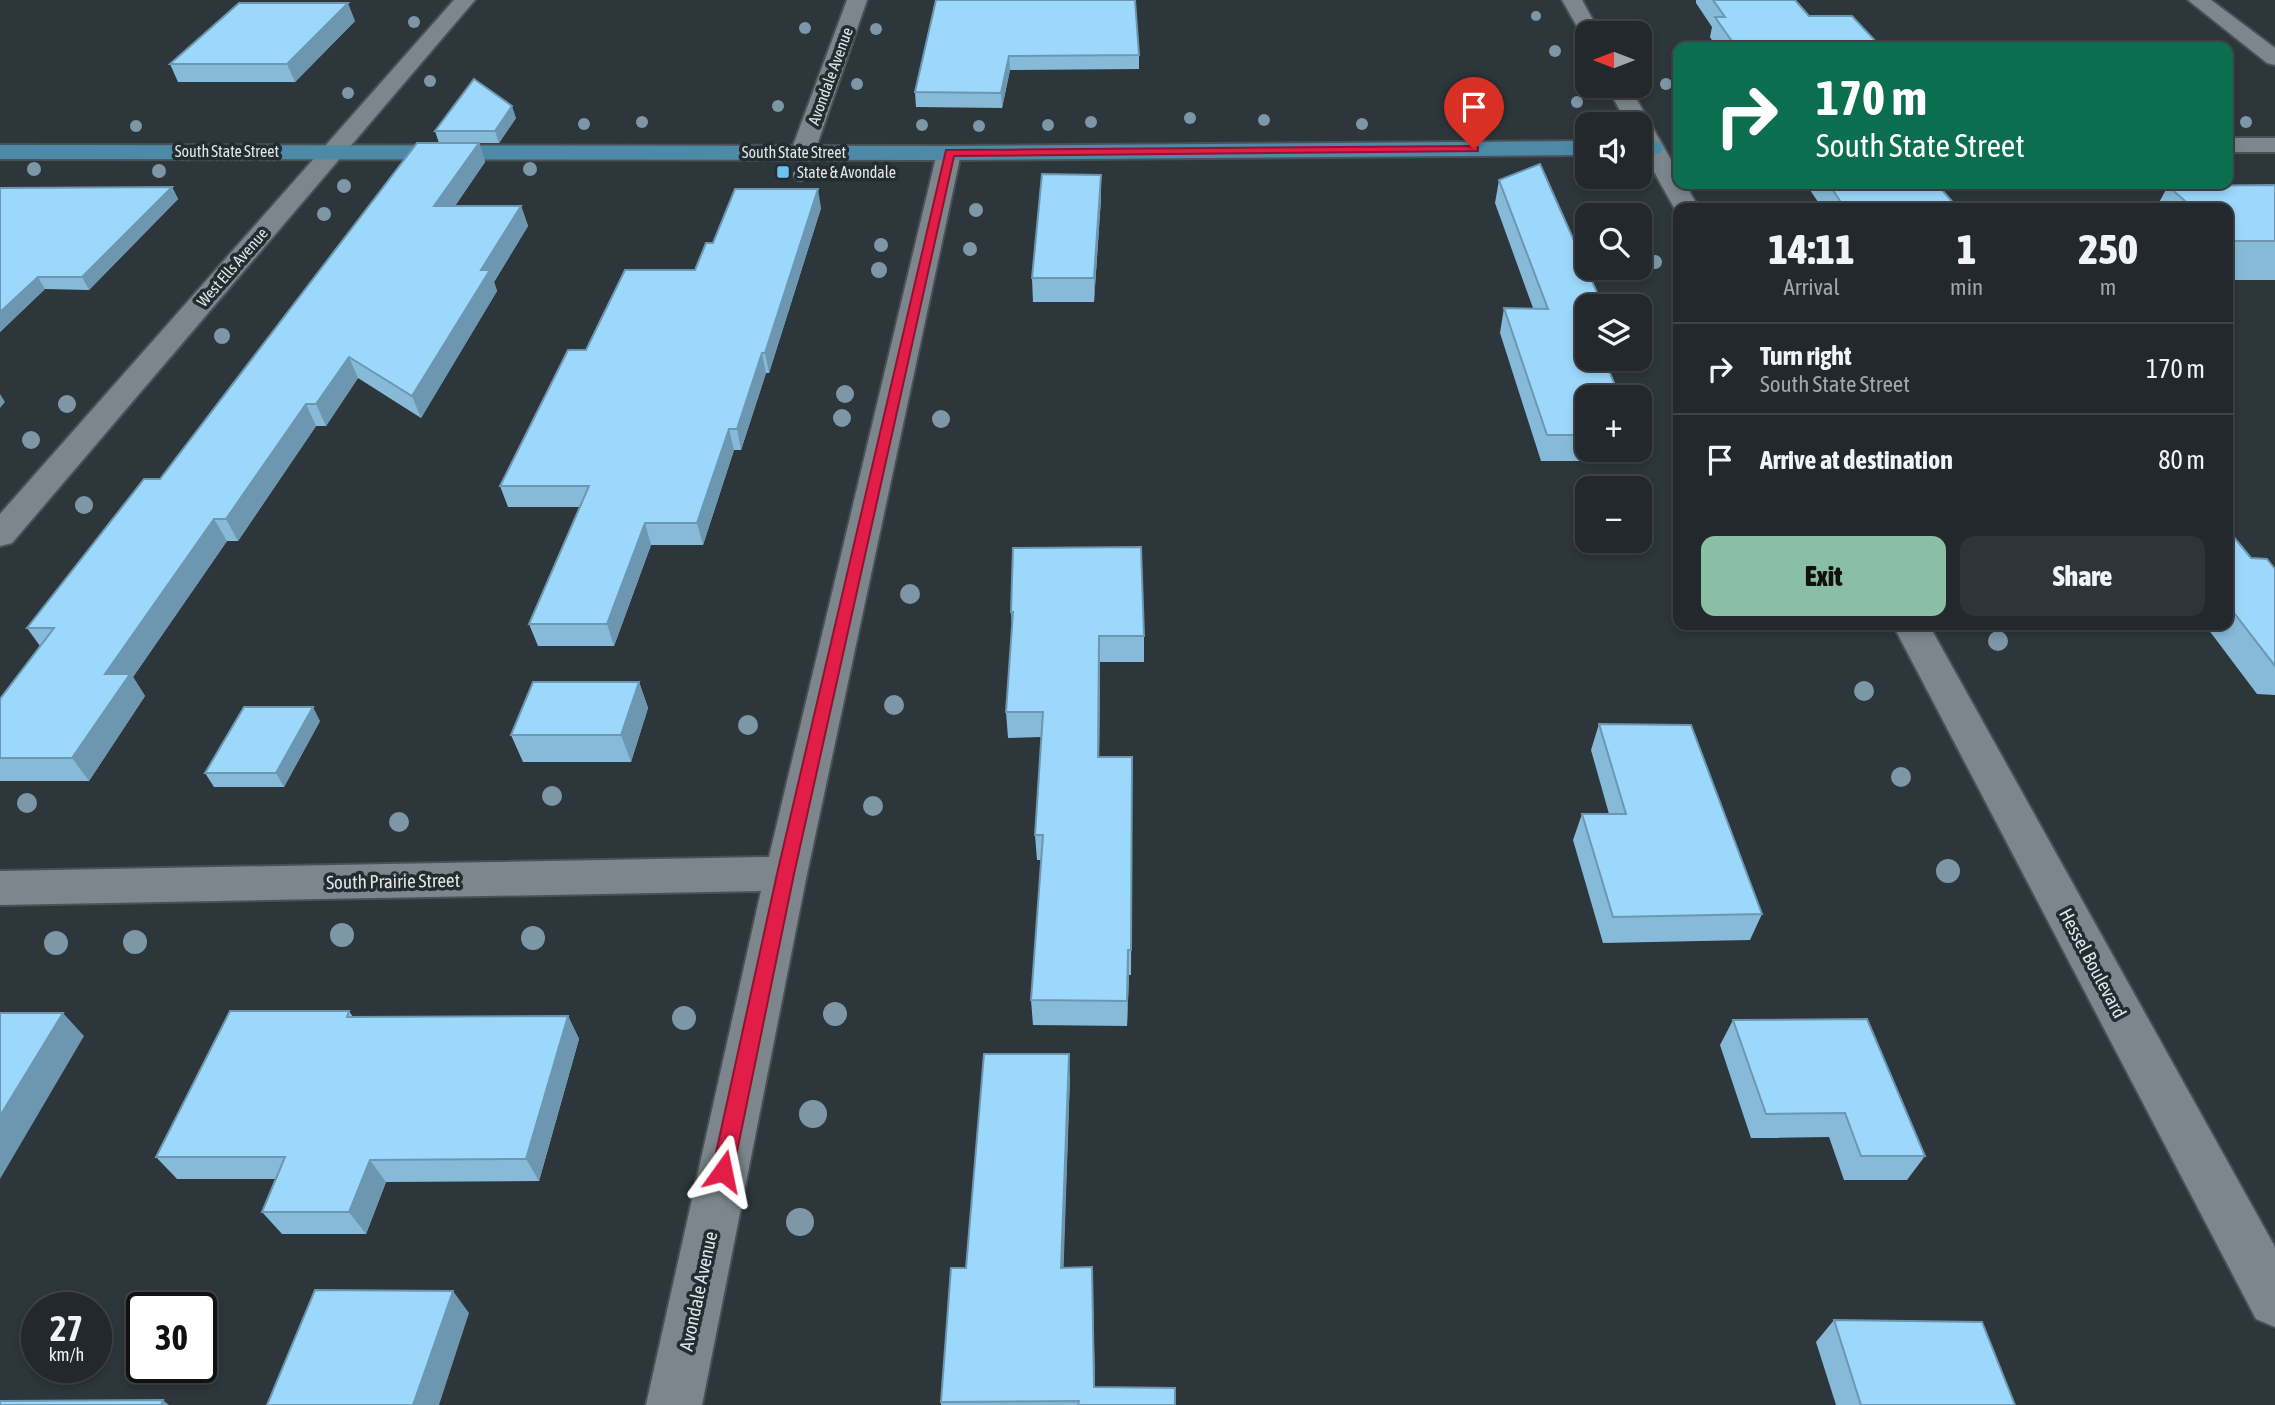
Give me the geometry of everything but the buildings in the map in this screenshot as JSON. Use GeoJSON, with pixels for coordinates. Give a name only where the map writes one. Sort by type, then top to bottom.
{"type":"FeatureCollection","features":[{"type":"Feature","properties":{"kind":"main road","name":"South State Street"},"geometry":{"type":"LineString","coordinates":[[0,152],[949,153],[1575,148]]}},
{"type":"Feature","properties":{"kind":"street","name":"West Ells Avenue"},"geometry":{"type":"LineString","coordinates":[[0,535],[465,0]]}},
{"type":"Feature","properties":{"kind":"street","name":"Avondale Avenue"},"geometry":{"type":"LineString","coordinates":[[803,151],[857,0]]}},
{"type":"Feature","properties":{"kind":"street"},"geometry":{"type":"LineString","coordinates":[[1572,0],[1583,21]]}},
{"type":"Feature","properties":{"kind":"street"},"geometry":{"type":"LineString","coordinates":[[2198,0],[2275,58]]}},
{"type":"Feature","properties":{"kind":"street"},"geometry":{"type":"LineString","coordinates":[[2233,145],[2275,145]]}},
{"type":"Feature","properties":{"kind":"street"},"geometry":{"type":"LineString","coordinates":[[1652,148],[1673,148]]}},
{"type":"Feature","properties":{"kind":"street","name":"Avondale Avenue"},"geometry":{"type":"LineString","coordinates":[[674,1405],[786,874],[949,153]]}},
{"type":"Feature","properties":{"kind":"street"},"geometry":{"type":"LineString","coordinates":[[1652,157],[1673,188]]}},
{"type":"Feature","properties":{"kind":"street","name":"Hessel Boulevard"},"geometry":{"type":"LineString","coordinates":[[1914,630],[2275,1300]]}},
{"type":"Feature","properties":{"kind":"street","name":"South Prairie Street"},"geometry":{"type":"LineString","coordinates":[[0,888],[786,874]]}},
{"type":"Feature","properties":{"kind":"place","name":"State & Avondale"},"geometry":{"type":"Point","coordinates":[783,172]}},
{"type":"Feature","properties":{"kind":"route"},"geometry":{"type":"LineString","coordinates":[[723,1171],[786,874],[949,153],[1474,149]]}}]}
